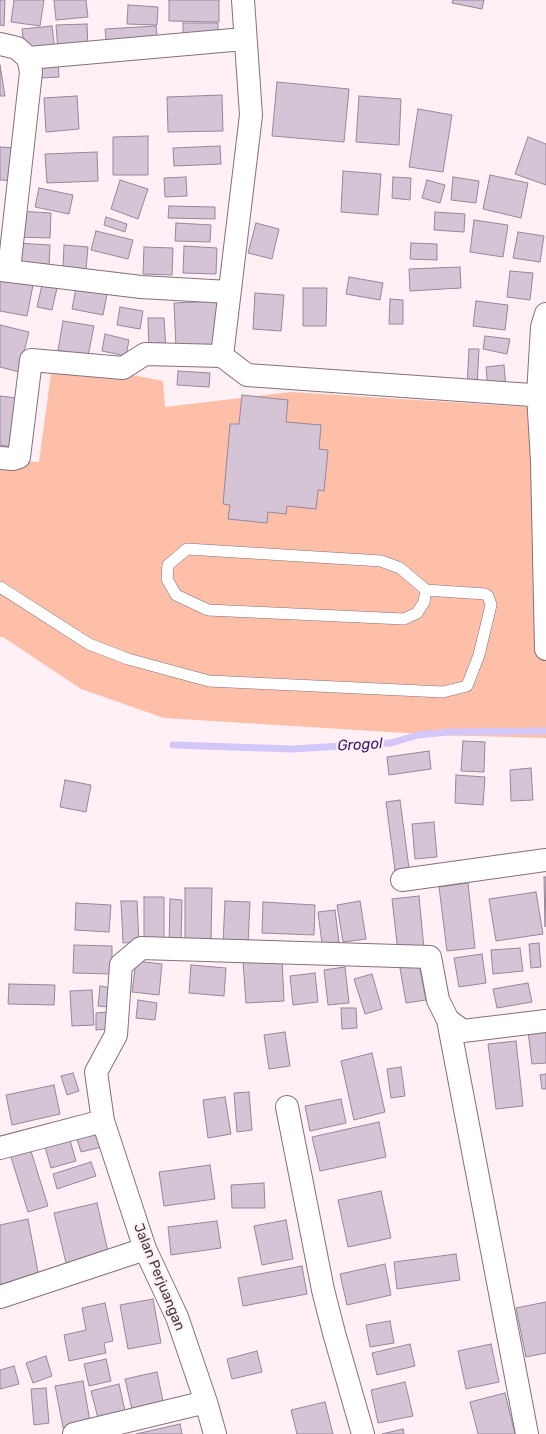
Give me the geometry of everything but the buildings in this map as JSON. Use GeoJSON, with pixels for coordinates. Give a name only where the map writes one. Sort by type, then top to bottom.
{"type":"FeatureCollection","features":[{"type":"Feature","properties":{"kind":"street"},"geometry":{"type":"LineString","coordinates":[[222,356],[228,292],[251,115],[244,39],[243,0]]}},
{"type":"Feature","properties":{"kind":"street"},"geometry":{"type":"LineString","coordinates":[[28,58],[244,39]]}},
{"type":"Feature","properties":{"kind":"street"},"geometry":{"type":"LineString","coordinates":[[0,44],[16,48],[28,58],[31,72],[4,270],[141,287],[228,292]]}},
{"type":"Feature","properties":{"kind":"street"},"geometry":{"type":"LineString","coordinates":[[546,314],[542,328],[546,649]]}},
{"type":"Feature","properties":{"kind":"street"},"geometry":{"type":"LineString","coordinates":[[0,458],[19,457],[31,360],[123,368],[145,354],[222,356],[247,375],[542,396]]}},
{"type":"Feature","properties":{"kind":"street"},"geometry":{"type":"LineString","coordinates":[[402,880],[546,860]]}},
{"type":"Feature","properties":{"kind":"street","name":"Jalan Perjuangan"},"geometry":{"type":"LineString","coordinates":[[215,1434],[177,1317],[145,1249],[103,1121],[96,1072],[116,1035],[121,965],[141,948],[430,957],[438,1000],[448,1020]]}},
{"type":"Feature","properties":{"kind":"street"},"geometry":{"type":"LineString","coordinates":[[448,1020],[463,1031],[546,1021]]}},
{"type":"Feature","properties":{"kind":"street"},"geometry":{"type":"LineString","coordinates":[[448,1020],[527,1434]]}},
{"type":"Feature","properties":{"kind":"street"},"geometry":{"type":"LineString","coordinates":[[287,1107],[323,1290],[362,1434]]}},
{"type":"Feature","properties":{"kind":"street"},"geometry":{"type":"LineString","coordinates":[[0,1148],[103,1121]]}},
{"type":"Feature","properties":{"kind":"street"},"geometry":{"type":"LineString","coordinates":[[0,1297],[145,1249]]}},
{"type":"Feature","properties":{"kind":"street"},"geometry":{"type":"LineString","coordinates":[[74,1434],[206,1402]]}},
{"type":"Feature","properties":{"kind":"lane"},"geometry":{"type":"LineString","coordinates":[[0,586],[89,644],[128,659],[209,681],[442,692],[467,686],[479,655],[491,606],[490,600],[485,594],[426,590],[400,568],[381,561],[187,549],[168,565],[167,579],[176,594],[208,610],[404,620],[417,613],[424,602],[426,590]]}},
{"type":"Feature","properties":{"kind":"shaded area"},"geometry":{"type":"Polygon","coordinates":[[[53,359],[163,381],[165,407],[291,392],[528,407],[546,417],[546,738],[438,735],[164,718],[81,689],[3,637],[0,637],[0,460],[39,462],[53,359]]]}},
{"type":"Feature","properties":{"kind":"waterway","name":"Grogol"},"geometry":{"type":"LineString","coordinates":[[173,745],[293,749],[391,743],[418,735],[448,732],[546,731]]}}]}
